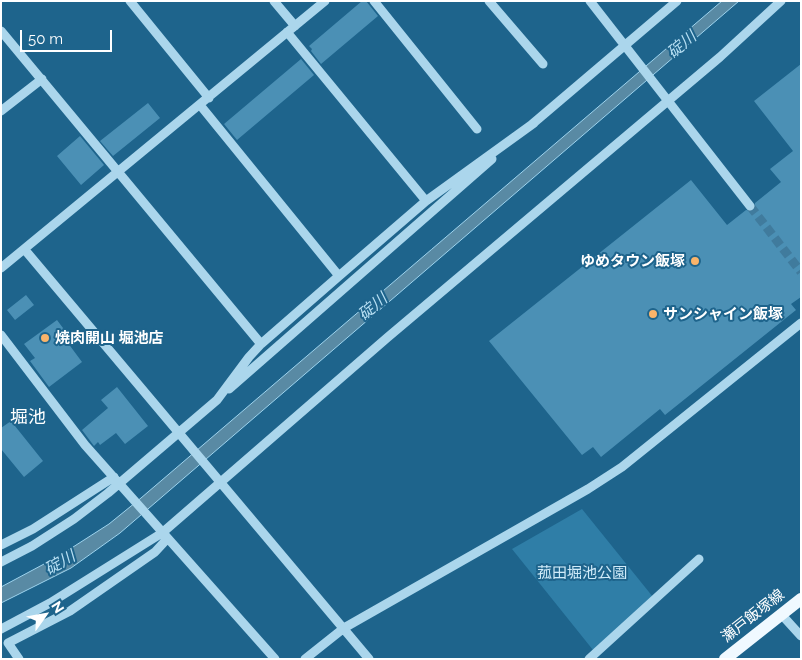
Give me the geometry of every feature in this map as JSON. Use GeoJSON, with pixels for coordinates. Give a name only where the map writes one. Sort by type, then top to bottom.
{"type":"FeatureCollection","features":[{"type":"Feature","properties":{"kind":"main road","name":"瀬戸飯塚線"},"geometry":{"type":"LineString","coordinates":[[725,659],[801,599]]}},
{"type":"Feature","properties":{"kind":"street"},"geometry":{"type":"LineString","coordinates":[[130,1],[209,98]]}},
{"type":"Feature","properties":{"kind":"street"},"geometry":{"type":"LineString","coordinates":[[274,1],[291,29],[426,201]]}},
{"type":"Feature","properties":{"kind":"street"},"geometry":{"type":"LineString","coordinates":[[1,268],[325,1]]}},
{"type":"Feature","properties":{"kind":"street"},"geometry":{"type":"LineString","coordinates":[[374,1],[477,129]]}},
{"type":"Feature","properties":{"kind":"street"},"geometry":{"type":"LineString","coordinates":[[489,1],[543,64]]}},
{"type":"Feature","properties":{"kind":"street"},"geometry":{"type":"LineString","coordinates":[[590,1],[750,206]]}},
{"type":"Feature","properties":{"kind":"street"},"geometry":{"type":"LineString","coordinates":[[1,562],[32,546],[74,519],[179,433],[534,122],[676,1]]}},
{"type":"Feature","properties":{"kind":"street"},"geometry":{"type":"LineString","coordinates":[[1,629],[50,603],[162,534],[219,480],[666,97],[720,57],[781,1]]}},
{"type":"Feature","properties":{"kind":"street"},"geometry":{"type":"LineString","coordinates":[[1,31],[261,344]]}},
{"type":"Feature","properties":{"kind":"street"},"geometry":{"type":"LineString","coordinates":[[1,111],[42,79]]}},
{"type":"Feature","properties":{"kind":"street"},"geometry":{"type":"LineString","coordinates":[[200,105],[339,276]]}},
{"type":"Feature","properties":{"kind":"street"},"geometry":{"type":"LineString","coordinates":[[217,400],[261,344],[426,201],[534,122]]}},
{"type":"Feature","properties":{"kind":"street"},"geometry":{"type":"LineString","coordinates":[[24,250],[369,659]]}},
{"type":"Feature","properties":{"kind":"street"},"geometry":{"type":"LineString","coordinates":[[305,659],[344,628],[588,489],[622,467],[801,323]]}},
{"type":"Feature","properties":{"kind":"street"},"geometry":{"type":"LineString","coordinates":[[2,337],[59,413],[162,534],[275,659]]}},
{"type":"Feature","properties":{"kind":"street"},"geometry":{"type":"LineString","coordinates":[[1,545],[118,482]]}},
{"type":"Feature","properties":{"kind":"street"},"geometry":{"type":"LineString","coordinates":[[18,659],[5,644],[70,611],[155,552],[162,534]]}},
{"type":"Feature","properties":{"kind":"street"},"geometry":{"type":"LineString","coordinates":[[589,659],[699,559]]}},
{"type":"Feature","properties":{"kind":"street"},"geometry":{"type":"LineString","coordinates":[[781,614],[801,636]]}},
{"type":"Feature","properties":{"kind":"green space","name":"菰田堀池公園"},"geometry":{"type":"Polygon","coordinates":[[[582,509],[653,597],[593,650],[512,549],[582,509]]]}},
{"type":"Feature","properties":{"kind":"water","name":"碇川"},"geometry":{"type":"Polygon","coordinates":[[[722,1],[739,1],[120,533],[71,568],[1,603],[1,587],[59,556],[109,524],[141,498],[722,1]]]}},
{"type":"Feature","properties":{"kind":"building"},"geometry":{"type":"Polygon","coordinates":[[[362,1],[366,1],[378,16],[321,64],[309,46],[362,1]]]}},
{"type":"Feature","properties":{"kind":"building"},"geometry":{"type":"Polygon","coordinates":[[[301,59],[314,75],[237,140],[224,124],[301,59]]]}},
{"type":"Feature","properties":{"kind":"building","name":"ゆめタウン飯塚"},"geometry":{"type":"Polygon","coordinates":[[[801,64],[801,297],[791,304],[796,310],[665,415],[660,409],[601,457],[593,447],[582,455],[489,341],[691,180],[727,225],[746,210],[754,211],[755,203],[781,182],[770,169],[793,151],[754,101],[801,64]]]}},
{"type":"Feature","properties":{"kind":"building"},"geometry":{"type":"Polygon","coordinates":[[[148,103],[160,118],[113,156],[100,141],[148,103]]]}},
{"type":"Feature","properties":{"kind":"building"},"geometry":{"type":"Polygon","coordinates":[[[80,136],[104,165],[81,185],[57,156],[80,136]]]}},
{"type":"Feature","properties":{"kind":"building"},"geometry":{"type":"Polygon","coordinates":[[[26,295],[34,305],[15,320],[7,310],[26,295]]]}},
{"type":"Feature","properties":{"kind":"building"},"geometry":{"type":"Polygon","coordinates":[[[57,320],[66,332],[62,335],[82,362],[49,387],[30,361],[35,358],[24,344],[57,320]]]}},
{"type":"Feature","properties":{"kind":"building"},"geometry":{"type":"Polygon","coordinates":[[[117,387],[148,426],[125,444],[116,433],[100,445],[98,442],[94,446],[82,430],[108,408],[101,400],[117,387]]]}},
{"type":"Feature","properties":{"kind":"building"},"geometry":{"type":"Polygon","coordinates":[[[11,421],[43,461],[24,477],[1,449],[1,428],[11,421]]]}},
{"type":"Feature","properties":{"kind":"tunnel"},"geometry":{"type":"LineString","coordinates":[[750,206],[801,272]]}},
{"type":"Feature","properties":{"kind":"place","name":"ゆめタウン飯塚"},"geometry":{"type":"Point","coordinates":[695,261]}},
{"type":"Feature","properties":{"kind":"place","name":"サンシャイン飯塚"},"geometry":{"type":"Point","coordinates":[653,314]}},
{"type":"Feature","properties":{"kind":"place","name":"焼肉開山 堀池店"},"geometry":{"type":"Point","coordinates":[45,338]}},
{"type":"Feature","properties":{"kind":"district","name":"堀池"},"geometry":{"type":"Point","coordinates":[28,418]}}]}
